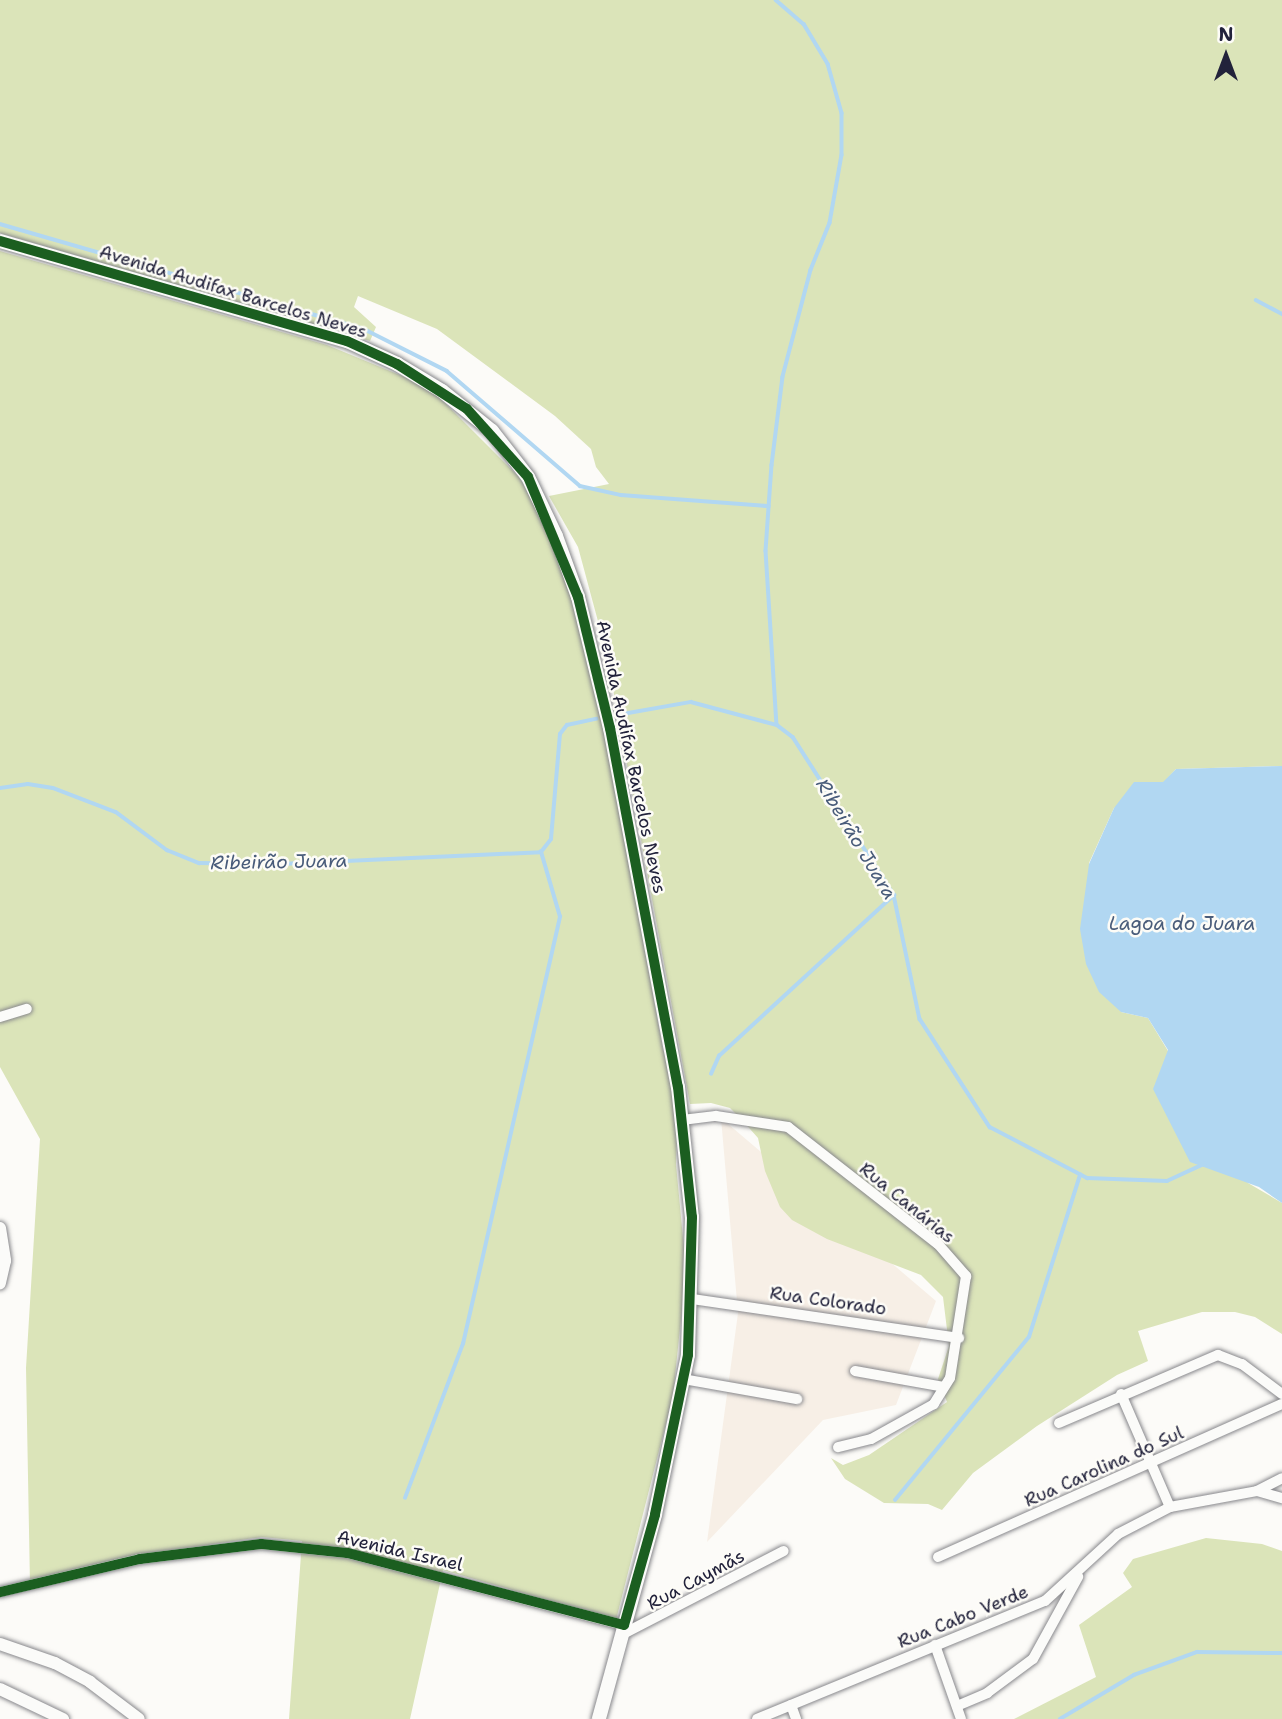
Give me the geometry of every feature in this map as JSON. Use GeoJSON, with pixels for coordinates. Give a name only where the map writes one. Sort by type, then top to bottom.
{"type":"FeatureCollection","features":[{"type":"Feature","properties":{"kind":"main road","name":"Avenida Audifax Barcelos Neves"},"geometry":{"type":"LineString","coordinates":[[0,241],[348,341],[397,364],[467,409],[528,477],[578,597],[610,728],[682,1120],[692,1217],[692,1299],[683,1379],[655,1515],[599,1719]]}},
{"type":"Feature","properties":{"kind":"street"},"geometry":{"type":"LineString","coordinates":[[0,1017],[27,1009]]}},
{"type":"Feature","properties":{"kind":"street","name":"Rua Canárias"},"geometry":{"type":"LineString","coordinates":[[682,1120],[716,1116],[788,1127],[938,1244],[966,1276],[959,1338],[944,1387],[934,1404],[871,1439],[838,1447]]}},
{"type":"Feature","properties":{"kind":"street"},"geometry":{"type":"LineString","coordinates":[[0,1228],[5,1261],[0,1283]]}},
{"type":"Feature","properties":{"kind":"street","name":"Rua Colorado"},"geometry":{"type":"LineString","coordinates":[[692,1299],[959,1338]]}},
{"type":"Feature","properties":{"kind":"street"},"geometry":{"type":"LineString","coordinates":[[1059,1423],[1121,1394],[1218,1355],[1242,1364],[1282,1394]]}},
{"type":"Feature","properties":{"kind":"street"},"geometry":{"type":"LineString","coordinates":[[855,1371],[944,1387]]}},
{"type":"Feature","properties":{"kind":"street"},"geometry":{"type":"LineString","coordinates":[[683,1379],[797,1399]]}},
{"type":"Feature","properties":{"kind":"street"},"geometry":{"type":"LineString","coordinates":[[1121,1394],[1170,1507]]}},
{"type":"Feature","properties":{"kind":"street","name":"Rua Carolina do Sul"},"geometry":{"type":"LineString","coordinates":[[938,1557],[1151,1465],[1282,1404]]}},
{"type":"Feature","properties":{"kind":"street"},"geometry":{"type":"LineString","coordinates":[[1257,1491],[1282,1478]]}},
{"type":"Feature","properties":{"kind":"street","name":"Rua Cabo Verde"},"geometry":{"type":"LineString","coordinates":[[757,1719],[1045,1601],[1079,1573],[1118,1534],[1170,1507],[1257,1491],[1282,1498]]}},
{"type":"Feature","properties":{"kind":"street","name":"Avenida Israel"},"geometry":{"type":"LineString","coordinates":[[0,1592],[140,1559],[261,1544],[347,1553],[623,1630]]}},
{"type":"Feature","properties":{"kind":"street","name":"Rua Caymãs"},"geometry":{"type":"LineString","coordinates":[[623,1630],[784,1551]]}},
{"type":"Feature","properties":{"kind":"street"},"geometry":{"type":"LineString","coordinates":[[957,1706],[987,1692],[1033,1659],[1057,1622],[1079,1573]]}},
{"type":"Feature","properties":{"kind":"street"},"geometry":{"type":"LineString","coordinates":[[0,1644],[78,1676],[139,1719]]}},
{"type":"Feature","properties":{"kind":"street"},"geometry":{"type":"LineString","coordinates":[[935,1644],[961,1719]]}},
{"type":"Feature","properties":{"kind":"street"},"geometry":{"type":"LineString","coordinates":[[0,1689],[63,1719]]}},
{"type":"Feature","properties":{"kind":"street"},"geometry":{"type":"LineString","coordinates":[[791,1705],[796,1719]]}},
{"type":"Feature","properties":{"kind":"shaded area"},"geometry":{"type":"Polygon","coordinates":[[[721,1118],[936,1301],[896,1405],[823,1420],[707,1542],[738,1313],[721,1118]]]}},
{"type":"Feature","properties":{"kind":"green space"},"geometry":{"type":"Polygon","coordinates":[[[0,0],[1282,0],[1282,766],[1176,769],[1164,782],[1114,808],[1089,863],[1121,1012],[1148,1018],[1248,1183],[1282,1203],[1282,1334],[1255,1317],[1235,1312],[1202,1312],[1138,1331],[1148,1361],[1117,1375],[1037,1426],[973,1473],[942,1510],[928,1504],[884,1503],[845,1479],[831,1458],[843,1465],[869,1455],[947,1402],[938,1379],[949,1346],[943,1297],[921,1275],[827,1239],[792,1220],[780,1207],[765,1171],[758,1138],[730,1108],[711,1103],[690,1104],[606,651],[578,547],[549,496],[609,484],[596,467],[591,449],[555,416],[437,329],[358,296],[354,307],[376,327],[370,341],[0,233],[0,0]]]}},
{"type":"Feature","properties":{"kind":"green space"},"geometry":{"type":"Polygon","coordinates":[[[0,251],[327,345],[429,387],[519,477],[564,553],[591,655],[663,1050],[678,1087],[676,1164],[686,1270],[673,1396],[616,1620],[443,1570],[410,1719],[289,1719],[302,1541],[262,1537],[213,1544],[30,1585],[26,1368],[40,1139],[0,1067],[0,251]]]}},
{"type":"Feature","properties":{"kind":"green space"},"geometry":{"type":"Polygon","coordinates":[[[1206,1538],[1262,1544],[1282,1551],[1282,1719],[1014,1719],[1096,1677],[1079,1625],[1132,1587],[1123,1573],[1133,1559],[1206,1538]]]}},
{"type":"Feature","properties":{"kind":"water","name":"Lagoa do Juara"},"geometry":{"type":"Polygon","coordinates":[[[1282,766],[1282,1203],[1259,1187],[1190,1162],[1153,1089],[1168,1050],[1148,1018],[1121,1012],[1099,992],[1086,964],[1080,929],[1089,864],[1114,808],[1134,782],[1163,782],[1176,769],[1282,766]]]}},
{"type":"Feature","properties":{"kind":"waterway"},"geometry":{"type":"LineString","coordinates":[[776,0],[804,24],[828,64],[842,113],[842,155],[830,223],[811,270],[783,377],[772,465],[766,551],[777,725]]}},
{"type":"Feature","properties":{"kind":"waterway"},"geometry":{"type":"LineString","coordinates":[[0,224],[364,329],[447,371],[580,486],[621,495],[769,506]]}},
{"type":"Feature","properties":{"kind":"waterway"},"geometry":{"type":"LineString","coordinates":[[1256,300],[1282,314]]}},
{"type":"Feature","properties":{"kind":"waterway","name":"Ribeirão Juara"},"geometry":{"type":"LineString","coordinates":[[617,715],[691,702],[777,725],[793,737],[894,895],[920,1019],[990,1127],[1087,1178],[1167,1181],[1204,1164]]}},
{"type":"Feature","properties":{"kind":"waterway","name":"Ribeirão Juara"},"geometry":{"type":"LineString","coordinates":[[0,788],[28,784],[53,788],[116,812],[167,850],[199,863],[280,864],[541,852],[551,839],[560,734],[567,725],[596,719]]}},
{"type":"Feature","properties":{"kind":"waterway"},"geometry":{"type":"LineString","coordinates":[[405,1498],[463,1344],[560,917],[541,852]]}},
{"type":"Feature","properties":{"kind":"waterway"},"geometry":{"type":"LineString","coordinates":[[711,1074],[719,1056],[894,895]]}},
{"type":"Feature","properties":{"kind":"waterway"},"geometry":{"type":"LineString","coordinates":[[895,1500],[1029,1337],[1080,1175]]}},
{"type":"Feature","properties":{"kind":"waterway"},"geometry":{"type":"LineString","coordinates":[[1060,1719],[1134,1675],[1197,1652],[1282,1653]]}},
{"type":"Feature","properties":{"kind":"cycle path"},"geometry":{"type":"LineString","coordinates":[[0,241],[347,341],[397,364],[467,409],[528,477],[578,597],[610,728],[678,1087],[692,1217],[688,1355],[655,1515],[624,1625],[347,1553],[261,1544],[140,1559],[0,1592]]}}]}
